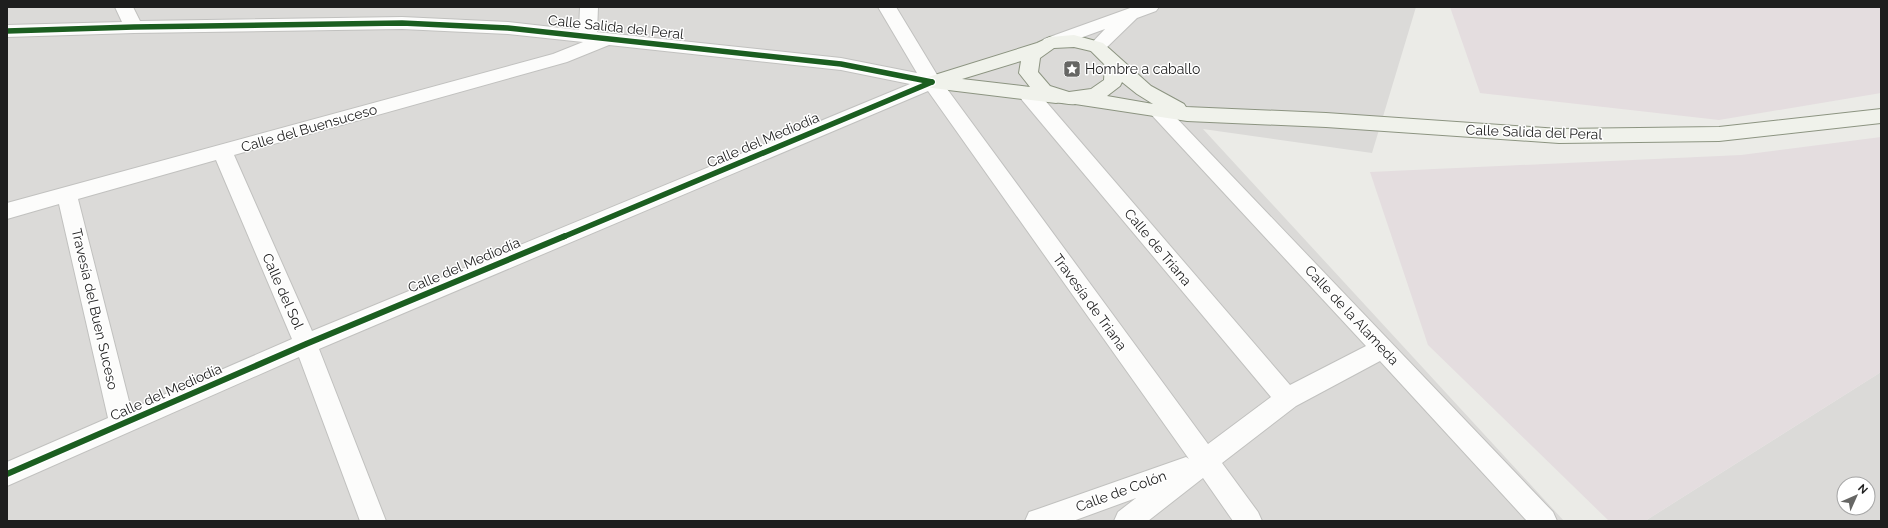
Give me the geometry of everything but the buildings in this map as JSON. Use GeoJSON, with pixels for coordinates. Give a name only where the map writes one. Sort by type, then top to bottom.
{"type":"FeatureCollection","features":[{"type":"Feature","properties":{"kind":"main road"},"geometry":{"type":"LineString","coordinates":[[1074,41],[1097,47],[1114,64],[1113,82],[1096,95],[1073,98],[1043,90],[1028,73],[1031,55],[1047,45],[1074,41]]}},
{"type":"Feature","properties":{"kind":"main road","name":"Calle del Mediodía"},"geometry":{"type":"LineString","coordinates":[[932,82],[1047,45]]}},
{"type":"Feature","properties":{"kind":"main road","name":"Calle Salida del Peral"},"geometry":{"type":"LineString","coordinates":[[1114,64],[1144,90],[1187,114]]}},
{"type":"Feature","properties":{"kind":"main road","name":"Calle Salida del Peral"},"geometry":{"type":"LineString","coordinates":[[932,82],[1029,95],[1073,98],[1187,114],[1326,120],[1559,136],[1719,134],[1881,116]]}},
{"type":"Feature","properties":{"kind":"street"},"geometry":{"type":"LineString","coordinates":[[124,7],[134,27]]}},
{"type":"Feature","properties":{"kind":"street"},"geometry":{"type":"LineString","coordinates":[[340,25],[345,7]]}},
{"type":"Feature","properties":{"kind":"street"},"geometry":{"type":"LineString","coordinates":[[588,7],[588,36]]}},
{"type":"Feature","properties":{"kind":"street","name":"Travesía de Triana"},"geometry":{"type":"LineString","coordinates":[[887,7],[932,82],[1248,521]]}},
{"type":"Feature","properties":{"kind":"street","name":"Calle del Mediodía"},"geometry":{"type":"LineString","coordinates":[[1047,45],[1143,9]]}},
{"type":"Feature","properties":{"kind":"street","name":"Calle del Mediodía"},"geometry":{"type":"LineString","coordinates":[[1097,47],[1143,9]]}},
{"type":"Feature","properties":{"kind":"street","name":"Calle Salida del Peral"},"geometry":{"type":"LineString","coordinates":[[7,32],[134,27],[402,23],[508,28],[841,64],[932,82]]}},
{"type":"Feature","properties":{"kind":"street","name":"Calle del Buensuceso"},"geometry":{"type":"LineString","coordinates":[[7,211],[560,58],[608,38]]}},
{"type":"Feature","properties":{"kind":"street","name":"Calle del Mediodía"},"geometry":{"type":"LineString","coordinates":[[7,474],[306,344],[932,82]]}},
{"type":"Feature","properties":{"kind":"street","name":"Calle de Triana"},"geometry":{"type":"LineString","coordinates":[[1029,95],[1287,399]]}},
{"type":"Feature","properties":{"kind":"street","name":"Calle de la Alameda"},"geometry":{"type":"LineString","coordinates":[[1158,111],[1383,348],[1544,521]]}},
{"type":"Feature","properties":{"kind":"street","name":"Calle del Sol"},"geometry":{"type":"LineString","coordinates":[[222,152],[306,344],[373,521]]}},
{"type":"Feature","properties":{"kind":"street","name":"Travesía del Buen Suceso"},"geometry":{"type":"LineString","coordinates":[[67,195],[122,424]]}},
{"type":"Feature","properties":{"kind":"street"},"geometry":{"type":"LineString","coordinates":[[1127,521],[1287,399],[1383,348]]}},
{"type":"Feature","properties":{"kind":"street","name":"Calle de Colón"},"geometry":{"type":"LineString","coordinates":[[1038,521],[1205,462]]}},
{"type":"Feature","properties":{"kind":"shaded area"},"geometry":{"type":"Polygon","coordinates":[[[7,7],[1416,7],[1372,153],[1203,129],[1564,521],[7,521],[7,7]]]}},
{"type":"Feature","properties":{"kind":"shaded area"},"geometry":{"type":"Polygon","coordinates":[[[1450,7],[1881,7],[1881,93],[1719,120],[1480,93],[1450,7]]]}},
{"type":"Feature","properties":{"kind":"shaded area"},"geometry":{"type":"Polygon","coordinates":[[[1881,137],[1881,372],[1645,521],[1609,521],[1428,345],[1370,172],[1741,155],[1881,137]]]}},
{"type":"Feature","properties":{"kind":"shaded area"},"geometry":{"type":"Polygon","coordinates":[[[1881,372],[1881,521],[1645,521],[1881,372]]]}},
{"type":"Feature","properties":{"kind":"cycle path"},"geometry":{"type":"LineString","coordinates":[[7,31],[134,27],[402,23],[508,28],[841,64],[932,82]]}},
{"type":"Feature","properties":{"kind":"cycle path"},"geometry":{"type":"LineString","coordinates":[[7,474],[306,344],[932,82]]}},
{"type":"Feature","properties":{"kind":"place","name":"Hombre a caballo"},"geometry":{"type":"Point","coordinates":[1072,69]}}]}
